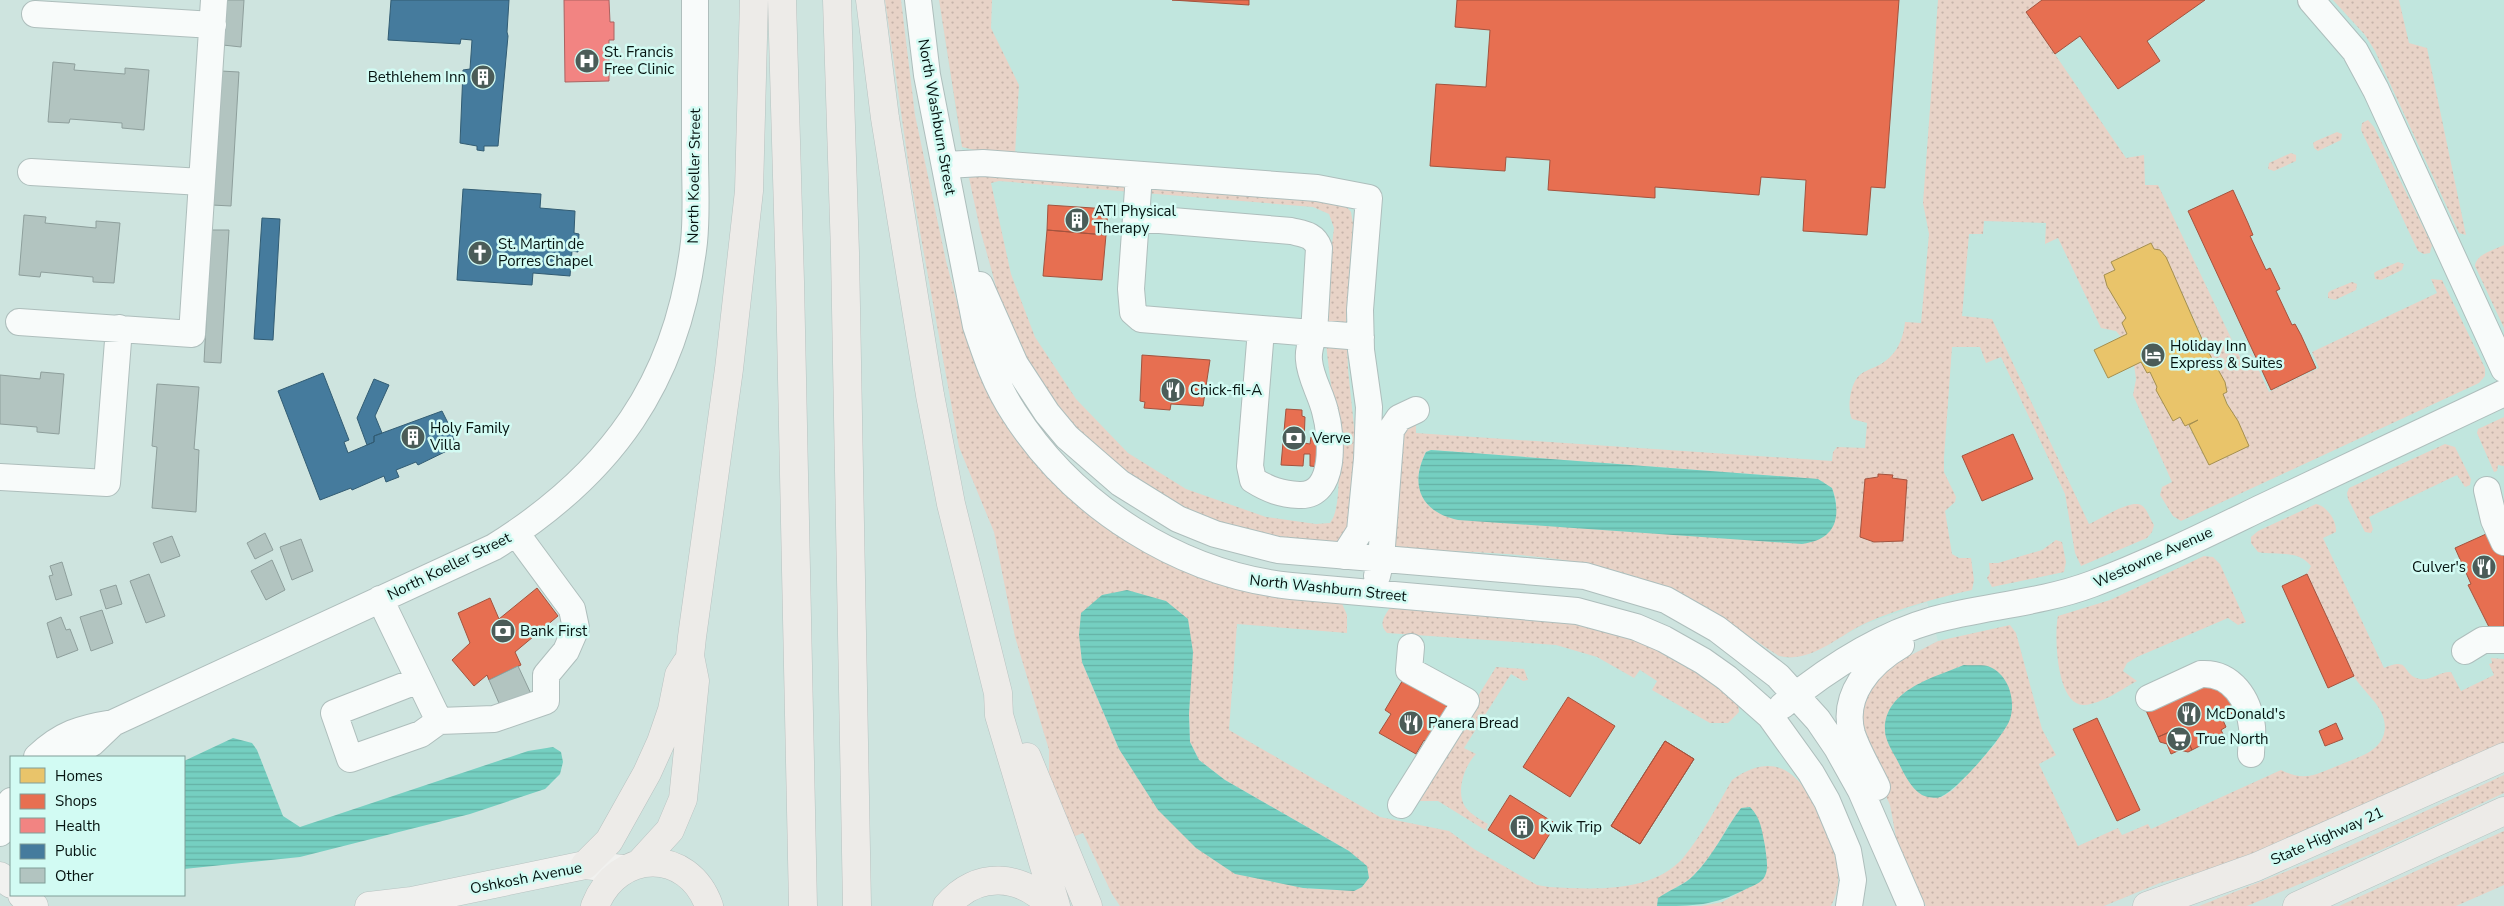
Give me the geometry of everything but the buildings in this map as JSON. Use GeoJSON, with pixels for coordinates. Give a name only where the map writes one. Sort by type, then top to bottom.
{"type":"FeatureCollection","features":[{"type":"Feature","properties":{"kind":"highway"},"geometry":{"type":"LineString","coordinates":[[595,906],[600,892],[611,880],[631,866],[670,830],[682,799],[695,681],[690,656],[731,359],[748,200],[754,0]]}},
{"type":"Feature","properties":{"kind":"highway"},"geometry":{"type":"LineString","coordinates":[[782,0],[790,282],[802,906]]}},
{"type":"Feature","properties":{"kind":"highway"},"geometry":{"type":"LineString","coordinates":[[838,0],[845,253],[857,906]]}},
{"type":"Feature","properties":{"kind":"highway"},"geometry":{"type":"LineString","coordinates":[[870,0],[882,100],[930,395],[951,504],[998,693],[1042,793],[1088,906]]}},
{"type":"Feature","properties":{"kind":"highway"},"geometry":{"type":"LineString","coordinates":[[585,865],[609,841],[647,773],[672,710],[680,675],[690,656]]}},
{"type":"Feature","properties":{"kind":"highway"},"geometry":{"type":"LineString","coordinates":[[998,693],[999,715],[1056,906]]}},
{"type":"Feature","properties":{"kind":"highway","name":"State Highway 21"},"geometry":{"type":"LineString","coordinates":[[2147,906],[2256,867],[2504,756]]}},
{"type":"Feature","properties":{"kind":"highway"},"geometry":{"type":"LineString","coordinates":[[2297,906],[2504,811]]}},
{"type":"Feature","properties":{"kind":"highway"},"geometry":{"type":"LineString","coordinates":[[631,866],[661,863],[679,868],[698,884],[713,902]]}},
{"type":"Feature","properties":{"kind":"highway"},"geometry":{"type":"LineString","coordinates":[[944,903],[968,887],[1005,880],[1023,884],[1039,894],[1051,906]]}},
{"type":"Feature","properties":{"kind":"main road","name":"Oshkosh Avenue"},"geometry":{"type":"LineString","coordinates":[[369,906],[412,901],[585,865],[631,866]]}},
{"type":"Feature","properties":{"kind":"main road"},"geometry":{"type":"LineString","coordinates":[[22,896],[34,906]]}},
{"type":"Feature","properties":{"kind":"street","name":"North Koeller Street"},"geometry":{"type":"LineString","coordinates":[[38,756],[54,742],[82,727],[113,723],[494,547],[547,512],[595,467],[616,442],[645,399],[670,344],[689,275],[694,241],[696,0]]}},
{"type":"Feature","properties":{"kind":"street","name":"North Washburn Street"},"geometry":{"type":"LineString","coordinates":[[918,0],[927,75],[976,326],[989,366],[1013,412],[1033,440],[1064,473],[1098,504],[1132,530],[1195,563],[1245,580],[1363,593],[1577,611],[1610,619],[1664,639],[1703,661],[1728,678],[1770,716]]}},
{"type":"Feature","properties":{"kind":"street"},"geometry":{"type":"LineString","coordinates":[[2311,0],[2355,52],[2376,90],[2504,369]]}},
{"type":"Feature","properties":{"kind":"street"},"geometry":{"type":"LineString","coordinates":[[19,322],[192,334],[213,13],[35,14]]}},
{"type":"Feature","properties":{"kind":"street"},"geometry":{"type":"LineString","coordinates":[[945,165],[983,163],[1317,188],[1369,198],[1360,310],[1369,407],[1367,459],[1374,483],[1369,536],[1361,558]]}},
{"type":"Feature","properties":{"kind":"street"},"geometry":{"type":"LineString","coordinates":[[31,172],[202,182]]}},
{"type":"Feature","properties":{"kind":"street"},"geometry":{"type":"LineString","coordinates":[[1139,175],[1131,289],[1133,312],[1141,319],[1361,337]]}},
{"type":"Feature","properties":{"kind":"street"},"geometry":{"type":"LineString","coordinates":[[1136,218],[1290,231],[1310,235],[1319,248],[1314,334],[1309,347],[1309,361],[1325,411],[1328,430],[1327,478],[1322,487],[1306,496],[1280,494],[1253,480],[1250,466],[1261,330]]}},
{"type":"Feature","properties":{"kind":"street","name":"North Washburn Street"},"geometry":{"type":"LineString","coordinates":[[959,233],[1005,344],[1028,386],[1067,437],[1092,460],[1148,502],[1178,519],[1215,534],[1278,550],[1361,558],[1561,572],[1610,581],[1648,593],[1684,608],[1717,629],[1778,676],[1796,694]]}},
{"type":"Feature","properties":{"kind":"street"},"geometry":{"type":"LineString","coordinates":[[0,477],[107,483],[119,328]]}},
{"type":"Feature","properties":{"kind":"street","name":"Westowne Avenue"},"geometry":{"type":"LineString","coordinates":[[1770,716],[1796,694],[1857,652],[1902,630],[1934,620],[2049,598],[2091,585],[2171,551],[2504,393]]}},
{"type":"Feature","properties":{"kind":"street"},"geometry":{"type":"LineString","coordinates":[[1363,593],[1361,558],[1386,476],[1391,430],[1399,418],[1416,410],[1369,407]]}},
{"type":"Feature","properties":{"kind":"street"},"geometry":{"type":"LineString","coordinates":[[1369,407],[1380,441],[1386,476]]}},
{"type":"Feature","properties":{"kind":"street"},"geometry":{"type":"LineString","coordinates":[[2487,490],[2494,520],[2504,542]]}},
{"type":"Feature","properties":{"kind":"street"},"geometry":{"type":"LineString","coordinates":[[419,680],[334,713],[350,759],[422,734],[439,721],[494,719],[546,701],[546,675],[566,651],[576,628],[572,609],[516,533]]}},
{"type":"Feature","properties":{"kind":"street"},"geometry":{"type":"LineString","coordinates":[[380,599],[439,721]]}},
{"type":"Feature","properties":{"kind":"street"},"geometry":{"type":"LineString","coordinates":[[1887,848],[1886,808],[1852,734],[1850,718],[1853,698],[1859,682],[1884,654],[1906,641],[1962,615]]}},
{"type":"Feature","properties":{"kind":"street"},"geometry":{"type":"LineString","coordinates":[[2465,650],[2483,640],[2504,640]]}},
{"type":"Feature","properties":{"kind":"street"},"geometry":{"type":"LineString","coordinates":[[1401,805],[1466,701],[1409,670],[1410,647]]}},
{"type":"Feature","properties":{"kind":"street"},"geometry":{"type":"LineString","coordinates":[[2149,698],[2201,674],[2208,674],[2236,685],[2250,715],[2253,729],[2251,754]]}},
{"type":"Feature","properties":{"kind":"street"},"geometry":{"type":"LineString","coordinates":[[1796,694],[1837,748],[1861,791],[1911,906]]}},
{"type":"Feature","properties":{"kind":"street"},"geometry":{"type":"LineString","coordinates":[[1770,716],[1811,773],[1837,822],[1853,869],[1849,906]]}},
{"type":"Feature","properties":{"kind":"street","name":"North Koeller Street"},"geometry":{"type":"LineString","coordinates":[[71,756],[92,743],[113,723]]}},
{"type":"Feature","properties":{"kind":"street"},"geometry":{"type":"LineString","coordinates":[[0,833],[10,804]]}},
{"type":"Feature","properties":{"kind":"shaded area"},"geometry":{"type":"Polygon","coordinates":[[[885,0],[901,0],[915,115],[946,261],[964,329],[982,374],[1125,538],[1341,601],[1347,615],[1347,633],[1237,624],[1229,730],[1380,817],[1449,831],[1474,849],[1537,885],[1549,887],[1620,887],[1638,884],[1655,878],[1670,870],[1683,858],[1703,830],[1732,780],[1750,770],[1765,766],[1778,768],[1790,773],[1809,795],[1828,836],[1835,856],[1838,876],[1838,885],[1831,906],[1701,906],[1722,902],[1746,889],[1730,822],[1714,850],[1700,868],[1685,882],[1664,896],[1657,906],[1120,906],[1112,894],[1083,833],[1070,838],[1049,790],[1049,750],[1015,637],[994,532],[959,447],[911,182],[885,0]],[[1082,662],[1119,749],[1303,888],[1354,891],[1362,887],[1349,851],[1225,780],[1199,760],[1190,742],[1189,714],[1082,662]]]}},
{"type":"Feature","properties":{"kind":"shaded area"},"geometry":{"type":"Polygon","coordinates":[[[939,0],[2504,0],[2504,743],[2221,867],[2160,883],[2104,906],[1926,906],[1898,848],[1890,805],[1890,666],[1938,641],[1927,602],[1865,624],[1813,652],[1788,658],[1779,656],[1720,617],[1659,585],[1634,576],[1589,564],[1542,558],[1325,544],[1119,468],[992,274],[961,144],[939,0]]]}},
{"type":"Feature","properties":{"kind":"shaded area"},"geometry":{"type":"Polygon","coordinates":[[[939,0],[992,0],[991,28],[1019,85],[1015,154],[982,152],[962,147],[939,0]]]}},
{"type":"Feature","properties":{"kind":"shaded area"},"geometry":{"type":"Polygon","coordinates":[[[1938,0],[2042,0],[2026,12],[2126,158],[2144,155],[2145,185],[2158,185],[2241,359],[2251,354],[2269,392],[2319,368],[2312,352],[2437,293],[2431,279],[2442,280],[2485,368],[2485,376],[2479,383],[2181,521],[2173,516],[2160,495],[2162,487],[2172,482],[2133,395],[2136,379],[2134,365],[2141,362],[2147,373],[2150,372],[2157,387],[2156,390],[2173,421],[2180,417],[2198,420],[2189,426],[2209,465],[2249,446],[2223,394],[2227,392],[2166,258],[2160,250],[2154,249],[2151,243],[2111,262],[2115,270],[2104,275],[2107,286],[2126,318],[2122,323],[2127,334],[2121,337],[2116,331],[2101,328],[2058,238],[2045,244],[2046,223],[1984,221],[1983,234],[1969,234],[1962,316],[1992,319],[2089,524],[2123,507],[2136,504],[2141,505],[2147,511],[2154,525],[2152,532],[2147,538],[2081,566],[2075,553],[2065,494],[2001,357],[1986,363],[1980,347],[1952,347],[1944,472],[1956,497],[1955,502],[1945,511],[1952,554],[1959,558],[1971,558],[1974,580],[1972,590],[1918,604],[1866,623],[1824,647],[1802,656],[1779,656],[1690,600],[1658,585],[1627,574],[1563,560],[1530,556],[1399,548],[1390,541],[1395,434],[1416,417],[1416,433],[1832,461],[1833,452],[1837,447],[1865,448],[1867,423],[1852,419],[1850,415],[1851,392],[1859,376],[1883,363],[1893,354],[1900,342],[1905,322],[1921,323],[1929,234],[1923,203],[1938,0]],[[1431,450],[1426,452],[1419,472],[1419,484],[1427,504],[1835,522],[1836,500],[1832,488],[1818,479],[1431,450]]]}},
{"type":"Feature","properties":{"kind":"shaded area"},"geometry":{"type":"Polygon","coordinates":[[[2333,0],[2399,0],[2409,43],[2427,48],[2466,235],[2459,233],[2375,51],[2365,35],[2333,0]]]}},
{"type":"Feature","properties":{"kind":"shaded area"},"geometry":{"type":"Polygon","coordinates":[[[2368,120],[2374,127],[2432,245],[2430,253],[2424,254],[2418,251],[2361,130],[2362,123],[2368,120]]]}},
{"type":"Feature","properties":{"kind":"shaded area"},"geometry":{"type":"Polygon","coordinates":[[[2337,132],[2342,134],[2341,140],[2318,151],[2314,148],[2313,143],[2337,132]]]}},
{"type":"Feature","properties":{"kind":"shaded area"},"geometry":{"type":"Polygon","coordinates":[[[2291,153],[2296,155],[2296,161],[2274,171],[2268,169],[2269,163],[2291,153]]]}},
{"type":"Feature","properties":{"kind":"shaded area"},"geometry":{"type":"Polygon","coordinates":[[[983,172],[1309,197],[1345,205],[1351,212],[1353,224],[1346,321],[1348,369],[1359,475],[1352,531],[1337,544],[1260,534],[1228,525],[1183,508],[1119,468],[1077,431],[1041,385],[1004,315],[980,229],[969,178],[983,172]],[[999,181],[991,183],[1011,274],[1035,337],[1076,399],[1128,453],[1186,489],[1266,517],[1316,524],[1330,523],[1336,509],[1338,461],[1325,331],[1326,292],[1334,228],[1329,214],[1313,207],[999,181]]]}},
{"type":"Feature","properties":{"kind":"shaded area"},"geometry":{"type":"Polygon","coordinates":[[[2504,245],[2504,328],[2475,266],[2482,255],[2504,245]]]}},
{"type":"Feature","properties":{"kind":"shaded area"},"geometry":{"type":"Polygon","coordinates":[[[2398,262],[2404,264],[2402,270],[2381,280],[2375,279],[2374,273],[2398,262]]]}},
{"type":"Feature","properties":{"kind":"shaded area"},"geometry":{"type":"Polygon","coordinates":[[[2352,282],[2357,284],[2356,290],[2335,300],[2328,298],[2330,291],[2352,282]]]}},
{"type":"Feature","properties":{"kind":"shaded area"},"geometry":{"type":"Polygon","coordinates":[[[2504,417],[2504,466],[2498,465],[2497,471],[2494,472],[2477,433],[2478,429],[2504,417]]]}},
{"type":"Feature","properties":{"kind":"shaded area"},"geometry":{"type":"Polygon","coordinates":[[[2445,444],[2455,447],[2471,479],[2470,485],[2465,487],[2457,475],[2369,517],[2373,529],[2371,533],[2365,532],[2348,499],[2347,493],[2349,488],[2445,444]]]}},
{"type":"Feature","properties":{"kind":"shaded area"},"geometry":{"type":"Polygon","coordinates":[[[1431,450],[1818,479],[1832,488],[1836,517],[1834,525],[1822,538],[1802,544],[1458,520],[1435,511],[1422,496],[1419,486],[1421,464],[1426,452],[1431,450]]]}},
{"type":"Feature","properties":{"kind":"shaded area"},"geometry":{"type":"Polygon","coordinates":[[[2316,504],[2327,511],[2335,523],[2336,532],[2323,538],[2384,668],[2399,664],[2414,677],[2420,679],[2428,679],[2451,672],[2461,691],[2494,675],[2489,664],[2492,663],[2491,658],[2504,659],[2504,743],[2405,789],[2271,847],[2221,867],[2160,883],[2104,906],[1926,906],[1898,848],[1890,805],[1866,752],[1860,728],[1865,692],[1890,666],[1938,641],[2010,625],[2016,633],[2042,729],[2056,755],[2039,764],[2078,846],[2118,828],[2122,835],[2148,824],[2151,829],[2281,770],[2298,776],[2319,773],[2361,756],[2378,745],[2384,734],[2385,725],[2383,717],[2375,702],[2353,675],[2340,650],[2307,574],[2311,566],[2293,555],[2258,552],[2251,543],[2251,537],[2258,531],[2316,504]],[[1964,665],[1915,686],[1940,798],[1953,790],[1996,743],[1964,665]]]}},
{"type":"Feature","properties":{"kind":"shaded area"},"geometry":{"type":"Polygon","coordinates":[[[2056,540],[2062,542],[2066,562],[2064,572],[1992,587],[1987,578],[1990,573],[1989,563],[1998,563],[2042,550],[2056,540]]]}},
{"type":"Feature","properties":{"kind":"shaded area"},"geometry":{"type":"Polygon","coordinates":[[[2204,556],[2213,557],[2220,564],[2246,622],[2238,625],[2228,618],[2137,657],[2127,663],[2123,671],[2137,681],[2098,702],[2084,705],[2075,702],[2068,694],[2062,682],[2059,668],[2056,638],[2058,616],[2110,600],[2204,556]]]}},
{"type":"Feature","properties":{"kind":"shaded area"},"geometry":{"type":"Polygon","coordinates":[[[1211,579],[1506,613],[1738,702],[1773,737],[1812,798],[1839,882],[1831,906],[1486,906],[1203,742],[1211,579]]]}},
{"type":"Feature","properties":{"kind":"shaded area"},"geometry":{"type":"Polygon","coordinates":[[[1127,590],[1166,601],[1188,619],[1193,652],[1189,714],[1190,742],[1199,760],[1225,780],[1349,851],[1367,866],[1369,878],[1362,887],[1354,891],[1303,888],[1235,874],[1196,848],[1158,810],[1119,749],[1082,662],[1079,635],[1081,613],[1102,595],[1127,590]]]}},
{"type":"Feature","properties":{"kind":"shaded area"},"geometry":{"type":"Polygon","coordinates":[[[1392,605],[1506,613],[1612,630],[1685,662],[1738,702],[1739,712],[1728,723],[1710,723],[1652,690],[1657,681],[1640,670],[1634,678],[1597,657],[1556,645],[1387,633],[1383,622],[1385,615],[1392,605]]]}},
{"type":"Feature","properties":{"kind":"shaded area"},"geometry":{"type":"Polygon","coordinates":[[[1964,665],[1987,666],[2002,676],[2011,697],[2012,712],[2010,719],[1990,749],[1957,785],[1940,797],[1934,798],[1922,795],[1910,783],[1887,741],[1885,731],[1887,717],[1892,705],[1901,695],[1926,680],[1964,665]]]}},
{"type":"Feature","properties":{"kind":"shaded area"},"geometry":{"type":"Polygon","coordinates":[[[1496,667],[1524,669],[1528,680],[1523,681],[1511,674],[1464,748],[1476,754],[1462,780],[1461,795],[1466,808],[1488,824],[1485,830],[1438,801],[1413,801],[1496,667]]]}},
{"type":"Feature","properties":{"kind":"shaded area"},"geometry":{"type":"Polygon","coordinates":[[[233,738],[252,743],[257,750],[283,816],[300,827],[528,751],[553,747],[561,752],[563,762],[560,774],[545,789],[470,814],[300,857],[185,869],[185,761],[233,738]]]}},
{"type":"Feature","properties":{"kind":"shaded area"},"geometry":{"type":"Polygon","coordinates":[[[2504,775],[2504,793],[2383,849],[2247,906],[2199,906],[2345,848],[2504,775]]]}},
{"type":"Feature","properties":{"kind":"shaded area"},"geometry":{"type":"Polygon","coordinates":[[[1750,807],[1759,820],[1765,846],[1767,869],[1762,881],[1734,895],[1713,902],[1693,905],[1657,906],[1658,898],[1686,882],[1701,867],[1741,808],[1750,807]]]}},
{"type":"Feature","properties":{"kind":"shaded area"},"geometry":{"type":"Polygon","coordinates":[[[2504,831],[2504,885],[2456,906],[2339,906],[2504,831]]]}},
{"type":"Feature","properties":{"kind":"place","name":"St. Francis Free Clinic"},"geometry":{"type":"Point","coordinates":[587,61]}},
{"type":"Feature","properties":{"kind":"place","name":"Bethlehem Inn"},"geometry":{"type":"Point","coordinates":[483,77]}},
{"type":"Feature","properties":{"kind":"place","name":"ATI Physical Therapy"},"geometry":{"type":"Point","coordinates":[1077,220]}},
{"type":"Feature","properties":{"kind":"place","name":"St. Martin de Porres Chapel"},"geometry":{"type":"Point","coordinates":[480,253]}},
{"type":"Feature","properties":{"kind":"place","name":"Holiday Inn Express & Suites"},"geometry":{"type":"Point","coordinates":[2153,355]}},
{"type":"Feature","properties":{"kind":"place","name":"Chick-fil-A"},"geometry":{"type":"Point","coordinates":[1173,390]}},
{"type":"Feature","properties":{"kind":"place","name":"Holy Family Villa"},"geometry":{"type":"Point","coordinates":[413,437]}},
{"type":"Feature","properties":{"kind":"place","name":"Verve"},"geometry":{"type":"Point","coordinates":[1294,438]}},
{"type":"Feature","properties":{"kind":"place","name":"Culver's"},"geometry":{"type":"Point","coordinates":[2484,567]}},
{"type":"Feature","properties":{"kind":"place","name":"Bank First"},"geometry":{"type":"Point","coordinates":[503,631]}},
{"type":"Feature","properties":{"kind":"place","name":"McDonald's"},"geometry":{"type":"Point","coordinates":[2189,714]}},
{"type":"Feature","properties":{"kind":"place","name":"Panera Bread"},"geometry":{"type":"Point","coordinates":[1411,723]}},
{"type":"Feature","properties":{"kind":"place","name":"True North"},"geometry":{"type":"Point","coordinates":[2179,739]}},
{"type":"Feature","properties":{"kind":"place","name":"Kwik Trip"},"geometry":{"type":"Point","coordinates":[1522,827]}}]}
